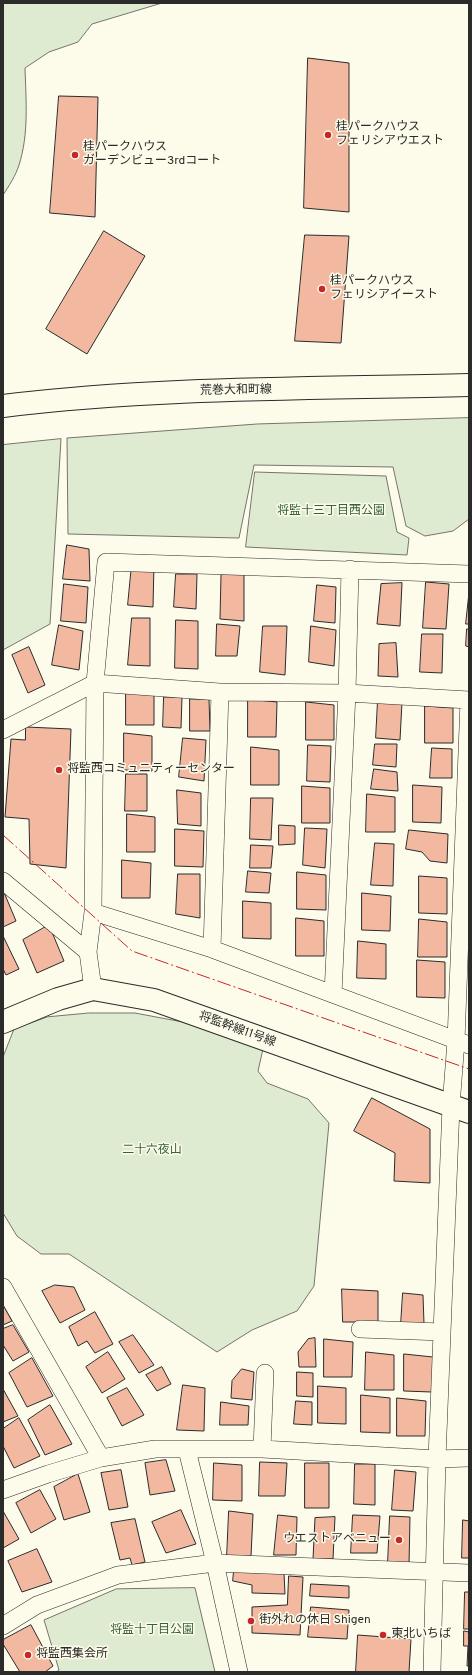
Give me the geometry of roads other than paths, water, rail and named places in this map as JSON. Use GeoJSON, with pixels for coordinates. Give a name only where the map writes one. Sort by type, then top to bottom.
{"type":"FeatureCollection","features":[{"type":"Feature","properties":{"kind":"street","name":"荒巻大和町線"},"geometry":{"type":"LineString","coordinates":[[3,406],[64,399],[178,392],[469,385]]}},
{"type":"Feature","properties":{"kind":"street"},"geometry":{"type":"LineString","coordinates":[[93,989],[88,952],[93,912],[95,683],[106,562],[469,574]]}},
{"type":"Feature","properties":{"kind":"street"},"geometry":{"type":"LineString","coordinates":[[332,994],[347,693],[350,570]]}},
{"type":"Feature","properties":{"kind":"street"},"geometry":{"type":"LineString","coordinates":[[3,730],[95,683],[220,692],[347,693],[469,700],[460,1109],[442,1332],[437,1459],[432,1672]]}},
{"type":"Feature","properties":{"kind":"street"},"geometry":{"type":"LineString","coordinates":[[212,949],[220,692]]}},
{"type":"Feature","properties":{"kind":"street"},"geometry":{"type":"LineString","coordinates":[[3,881],[88,952]]}},
{"type":"Feature","properties":{"kind":"street"},"geometry":{"type":"LineString","coordinates":[[93,912],[212,949],[462,1043]]}},
{"type":"Feature","properties":{"kind":"street","name":"将監幹線11号線"},"geometry":{"type":"LineString","coordinates":[[3,1022],[58,999],[93,989],[154,1000],[460,1109]]}},
{"type":"Feature","properties":{"kind":"street"},"geometry":{"type":"LineString","coordinates":[[3,1287],[101,1458]]}},
{"type":"Feature","properties":{"kind":"street"},"geometry":{"type":"LineString","coordinates":[[360,1329],[442,1332]]}},
{"type":"Feature","properties":{"kind":"street"},"geometry":{"type":"LineString","coordinates":[[262,1449],[265,1373]]}},
{"type":"Feature","properties":{"kind":"street"},"geometry":{"type":"LineString","coordinates":[[3,1490],[48,1474],[101,1458],[155,1449],[262,1449],[437,1459],[469,1458]]}},
{"type":"Feature","properties":{"kind":"street"},"geometry":{"type":"LineString","coordinates":[[186,1450],[215,1563],[238,1672]]}},
{"type":"Feature","properties":{"kind":"street"},"geometry":{"type":"LineString","coordinates":[[3,1626],[37,1605],[118,1575],[215,1563],[469,1573]]}},
{"type":"Feature","properties":{"kind":"place","name":"桂パークハウス フェリシアウエスト"},"geometry":{"type":"Point","coordinates":[328,135]}},
{"type":"Feature","properties":{"kind":"place","name":"桂パークハウス ガーデンビュー3rdコート"},"geometry":{"type":"Point","coordinates":[75,155]}},
{"type":"Feature","properties":{"kind":"place","name":"桂パークハウス フェリシアイースト"},"geometry":{"type":"Point","coordinates":[322,289]}},
{"type":"Feature","properties":{"kind":"place","name":"将監西コミュニティーセンター"},"geometry":{"type":"Point","coordinates":[59,770]}},
{"type":"Feature","properties":{"kind":"place","name":"ウエストアベニュー"},"geometry":{"type":"Point","coordinates":[399,1540]}},
{"type":"Feature","properties":{"kind":"place","name":"街外れの休日 Shigen"},"geometry":{"type":"Point","coordinates":[251,1621]}},
{"type":"Feature","properties":{"kind":"place","name":"東北いちば"},"geometry":{"type":"Point","coordinates":[383,1635]}},
{"type":"Feature","properties":{"kind":"place","name":"将監西集会所"},"geometry":{"type":"Point","coordinates":[28,1655]}},
{"type":"Feature","properties":{"kind":"park label","name":"将監十三丁目西公園"},"geometry":{"type":"Point","coordinates":[331,512]}},
{"type":"Feature","properties":{"kind":"park label","name":"二十六夜山"},"geometry":{"type":"Point","coordinates":[152,1151]}},
{"type":"Feature","properties":{"kind":"park label","name":"将監十丁目公園"},"geometry":{"type":"Point","coordinates":[152,1631]}}]}
